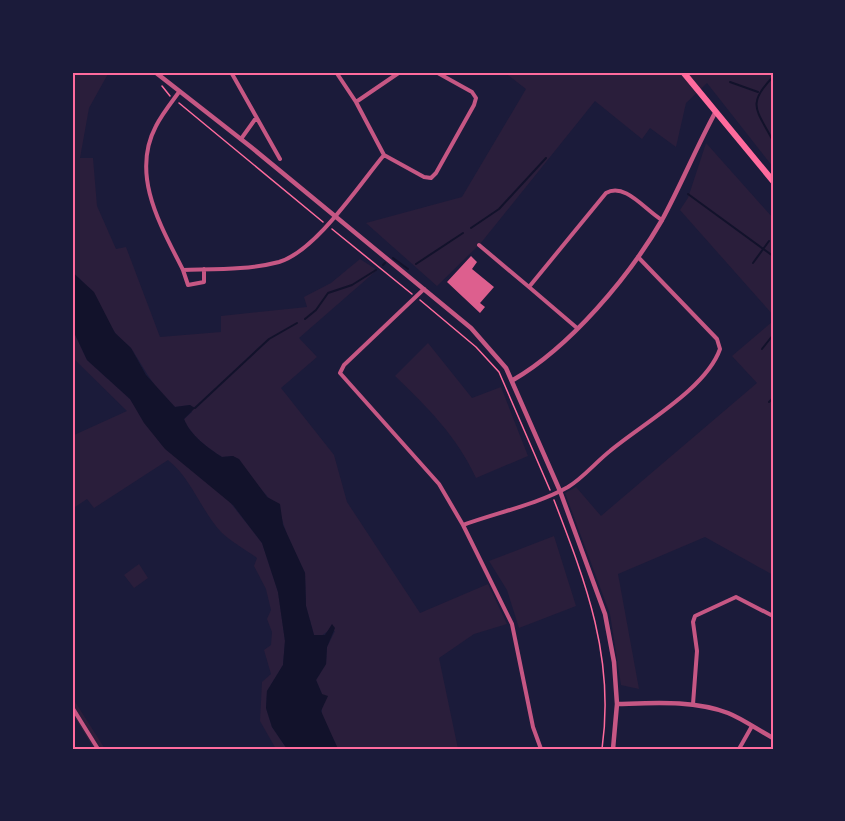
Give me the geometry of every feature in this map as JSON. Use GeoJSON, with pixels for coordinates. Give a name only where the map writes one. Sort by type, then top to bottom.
{"type":"FeatureCollection","features":[{"type":"Feature","properties":{"kind":"main road"},"geometry":{"type":"LineString","coordinates":[[683,72],[773,181]]}},
{"type":"Feature","properties":{"kind":"street"},"geometry":{"type":"LineString","coordinates":[[154,72],[241,139],[471,328],[494,353],[513,380],[560,491],[605,614],[614,662],[617,704],[613,749]]}},
{"type":"Feature","properties":{"kind":"street"},"geometry":{"type":"LineString","coordinates":[[231,72],[280,159]]}},
{"type":"Feature","properties":{"kind":"street"},"geometry":{"type":"LineString","coordinates":[[336,72],[356,102],[384,155],[424,177],[431,178],[436,173],[476,98],[472,92],[436,72]]}},
{"type":"Feature","properties":{"kind":"street"},"geometry":{"type":"LineString","coordinates":[[356,102],[400,72]]}},
{"type":"Feature","properties":{"kind":"street"},"geometry":{"type":"LineString","coordinates":[[179,92],[155,127],[147,156],[146,174],[153,207],[188,285],[204,282],[204,269]]}},
{"type":"Feature","properties":{"kind":"street"},"geometry":{"type":"LineString","coordinates":[[513,380],[543,361],[577,328],[638,257],[662,220],[715,113]]}},
{"type":"Feature","properties":{"kind":"street"},"geometry":{"type":"LineString","coordinates":[[241,139],[256,117]]}},
{"type":"Feature","properties":{"kind":"street"},"geometry":{"type":"LineString","coordinates":[[183,270],[279,262],[298,252],[327,225],[384,155]]}},
{"type":"Feature","properties":{"kind":"street"},"geometry":{"type":"LineString","coordinates":[[529,287],[606,193],[613,189],[622,190],[662,220]]}},
{"type":"Feature","properties":{"kind":"street"},"geometry":{"type":"LineString","coordinates":[[478,245],[577,328]]}},
{"type":"Feature","properties":{"kind":"street"},"geometry":{"type":"LineString","coordinates":[[463,525],[569,487],[612,449],[642,429],[684,394],[717,359],[720,349],[717,339],[638,257]]}},
{"type":"Feature","properties":{"kind":"street"},"geometry":{"type":"LineString","coordinates":[[424,289],[344,365],[340,373],[439,484],[463,525],[512,624],[533,727],[541,749]]}},
{"type":"Feature","properties":{"kind":"street"},"geometry":{"type":"LineString","coordinates":[[693,704],[697,651],[693,621],[695,616],[736,597],[773,616]]}},
{"type":"Feature","properties":{"kind":"street"},"geometry":{"type":"LineString","coordinates":[[617,704],[693,704],[730,714],[773,738]]}},
{"type":"Feature","properties":{"kind":"street"},"geometry":{"type":"LineString","coordinates":[[72,707],[98,749]]}},
{"type":"Feature","properties":{"kind":"street"},"geometry":{"type":"LineString","coordinates":[[739,749],[752,726]]}},
{"type":"Feature","properties":{"kind":"path"},"geometry":{"type":"LineString","coordinates":[[158,81],[174,99],[476,347],[499,372],[588,588],[604,664],[606,710],[602,749]]}},
{"type":"Feature","properties":{"kind":"shaded area"},"geometry":{"type":"Polygon","coordinates":[[[72,72],[109,72],[89,108],[80,158],[93,158],[97,206],[116,249],[126,247],[160,337],[221,332],[221,316],[307,307],[304,297],[331,283],[360,259],[377,270],[299,338],[317,357],[281,388],[334,455],[347,502],[420,613],[488,584],[507,624],[474,634],[439,658],[458,749],[338,749],[322,716],[322,694],[316,680],[326,664],[327,647],[335,631],[329,630],[320,637],[314,635],[306,606],[305,573],[287,535],[279,510],[233,456],[222,457],[195,436],[184,419],[192,412],[190,405],[175,407],[162,394],[131,348],[114,331],[86,285],[72,272],[72,72]]]}},
{"type":"Feature","properties":{"kind":"shaded area"},"geometry":{"type":"Polygon","coordinates":[[[504,72],[773,72],[773,167],[707,83],[686,103],[676,147],[650,128],[642,139],[595,101],[480,244],[437,286],[366,223],[462,197],[526,89],[504,72]]]}},
{"type":"Feature","properties":{"kind":"shaded area"},"geometry":{"type":"Polygon","coordinates":[[[706,143],[773,218],[773,315],[680,210],[688,198],[706,143]]]}},
{"type":"Feature","properties":{"kind":"shaded area"},"geometry":{"type":"Polygon","coordinates":[[[72,272],[94,292],[115,333],[131,348],[146,375],[175,407],[190,405],[195,408],[184,419],[195,436],[222,457],[233,456],[239,459],[267,497],[280,504],[283,525],[305,573],[306,606],[314,635],[325,635],[332,624],[335,628],[327,647],[326,664],[316,680],[322,694],[328,696],[321,711],[338,749],[287,749],[272,727],[266,708],[267,691],[283,665],[285,641],[278,592],[262,543],[233,505],[165,449],[144,423],[130,399],[87,360],[72,328],[72,272]]]}},
{"type":"Feature","properties":{"kind":"shaded area"},"geometry":{"type":"Polygon","coordinates":[[[773,321],[773,575],[705,537],[618,574],[639,689],[621,685],[610,614],[565,493],[576,487],[601,516],[757,383],[732,356],[773,321]]]}},
{"type":"Feature","properties":{"kind":"shaded area"},"geometry":{"type":"Polygon","coordinates":[[[72,328],[87,360],[130,399],[161,444],[229,501],[262,543],[278,592],[285,641],[283,665],[267,691],[266,708],[272,727],[287,749],[276,749],[260,721],[262,682],[271,674],[264,650],[271,645],[272,632],[267,619],[271,610],[266,589],[254,566],[257,558],[222,533],[184,476],[168,460],[94,508],[87,499],[72,509],[72,436],[127,411],[73,358],[72,328]]]}},
{"type":"Feature","properties":{"kind":"shaded area"},"geometry":{"type":"Polygon","coordinates":[[[428,343],[472,398],[501,387],[528,456],[476,478],[450,435],[395,376],[428,343]]]}},
{"type":"Feature","properties":{"kind":"shaded area"},"geometry":{"type":"Polygon","coordinates":[[[554,536],[576,606],[519,628],[507,590],[489,561],[554,536]]]}},
{"type":"Feature","properties":{"kind":"shaded area"},"geometry":{"type":"Polygon","coordinates":[[[139,564],[148,578],[134,588],[124,575],[139,564]]]}},
{"type":"Feature","properties":{"kind":"shaded area"},"geometry":{"type":"Polygon","coordinates":[[[72,697],[105,749],[94,749],[72,713],[72,697]]]}},
{"type":"Feature","properties":{"kind":"building"},"geometry":{"type":"Polygon","coordinates":[[[471,256],[477,262],[472,269],[494,287],[480,303],[485,307],[480,313],[447,282],[471,256]]]}},
{"type":"Feature","properties":{"kind":"waterway"},"geometry":{"type":"LineString","coordinates":[[773,77],[764,87],[757,102],[759,115],[773,141]]}},
{"type":"Feature","properties":{"kind":"waterway"},"geometry":{"type":"LineString","coordinates":[[730,82],[758,92]]}},
{"type":"Feature","properties":{"kind":"waterway"},"geometry":{"type":"LineString","coordinates":[[471,228],[499,209],[546,158]]}},
{"type":"Feature","properties":{"kind":"waterway"},"geometry":{"type":"LineString","coordinates":[[688,194],[773,256]]}},
{"type":"Feature","properties":{"kind":"waterway"},"geometry":{"type":"LineString","coordinates":[[416,264],[463,233]]}},
{"type":"Feature","properties":{"kind":"waterway"},"geometry":{"type":"LineString","coordinates":[[753,263],[769,241]]}},
{"type":"Feature","properties":{"kind":"waterway"},"geometry":{"type":"LineString","coordinates":[[393,258],[408,269]]}},
{"type":"Feature","properties":{"kind":"waterway"},"geometry":{"type":"LineString","coordinates":[[305,319],[316,310],[328,293],[352,285],[376,270]]}},
{"type":"Feature","properties":{"kind":"waterway"},"geometry":{"type":"LineString","coordinates":[[195,408],[269,339],[297,323]]}},
{"type":"Feature","properties":{"kind":"waterway"},"geometry":{"type":"LineString","coordinates":[[762,349],[773,335]]}},
{"type":"Feature","properties":{"kind":"waterway"},"geometry":{"type":"LineString","coordinates":[[769,402],[773,398]]}}]}
